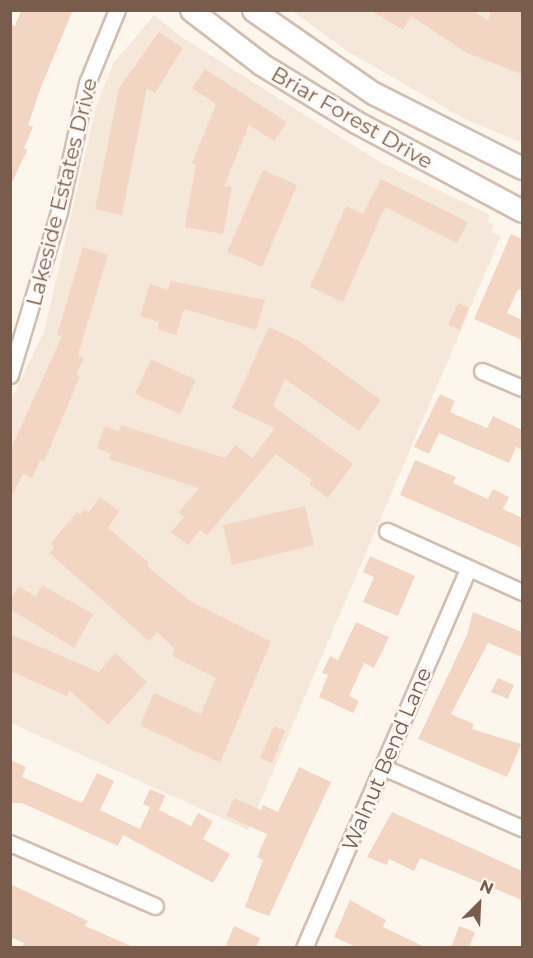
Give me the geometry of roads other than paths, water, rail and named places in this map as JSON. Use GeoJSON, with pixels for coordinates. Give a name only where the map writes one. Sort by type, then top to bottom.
{"type":"FeatureCollection","features":[{"type":"Feature","properties":{"kind":"main road","name":"Briar Forest Drive"},"geometry":{"type":"LineString","coordinates":[[191,10],[261,64],[356,122],[522,211]]}},
{"type":"Feature","properties":{"kind":"main road","name":"Briar Forest Drive"},"geometry":{"type":"LineString","coordinates":[[253,10],[373,93],[522,168]]}},
{"type":"Feature","properties":{"kind":"street","name":"Lakeside Estates Drive"},"geometry":{"type":"LineString","coordinates":[[10,375],[59,212],[87,83],[117,10]]}},
{"type":"Feature","properties":{"kind":"street"},"geometry":{"type":"LineString","coordinates":[[482,371],[522,388]]}},
{"type":"Feature","properties":{"kind":"street"},"geometry":{"type":"LineString","coordinates":[[387,531],[522,592]]}},
{"type":"Feature","properties":{"kind":"street","name":"Walnut Bend Lane"},"geometry":{"type":"LineString","coordinates":[[304,948],[385,768],[468,569]]}},
{"type":"Feature","properties":{"kind":"street"},"geometry":{"type":"LineString","coordinates":[[385,768],[522,828]]}},
{"type":"Feature","properties":{"kind":"street"},"geometry":{"type":"LineString","coordinates":[[10,843],[155,906]]}}]}
